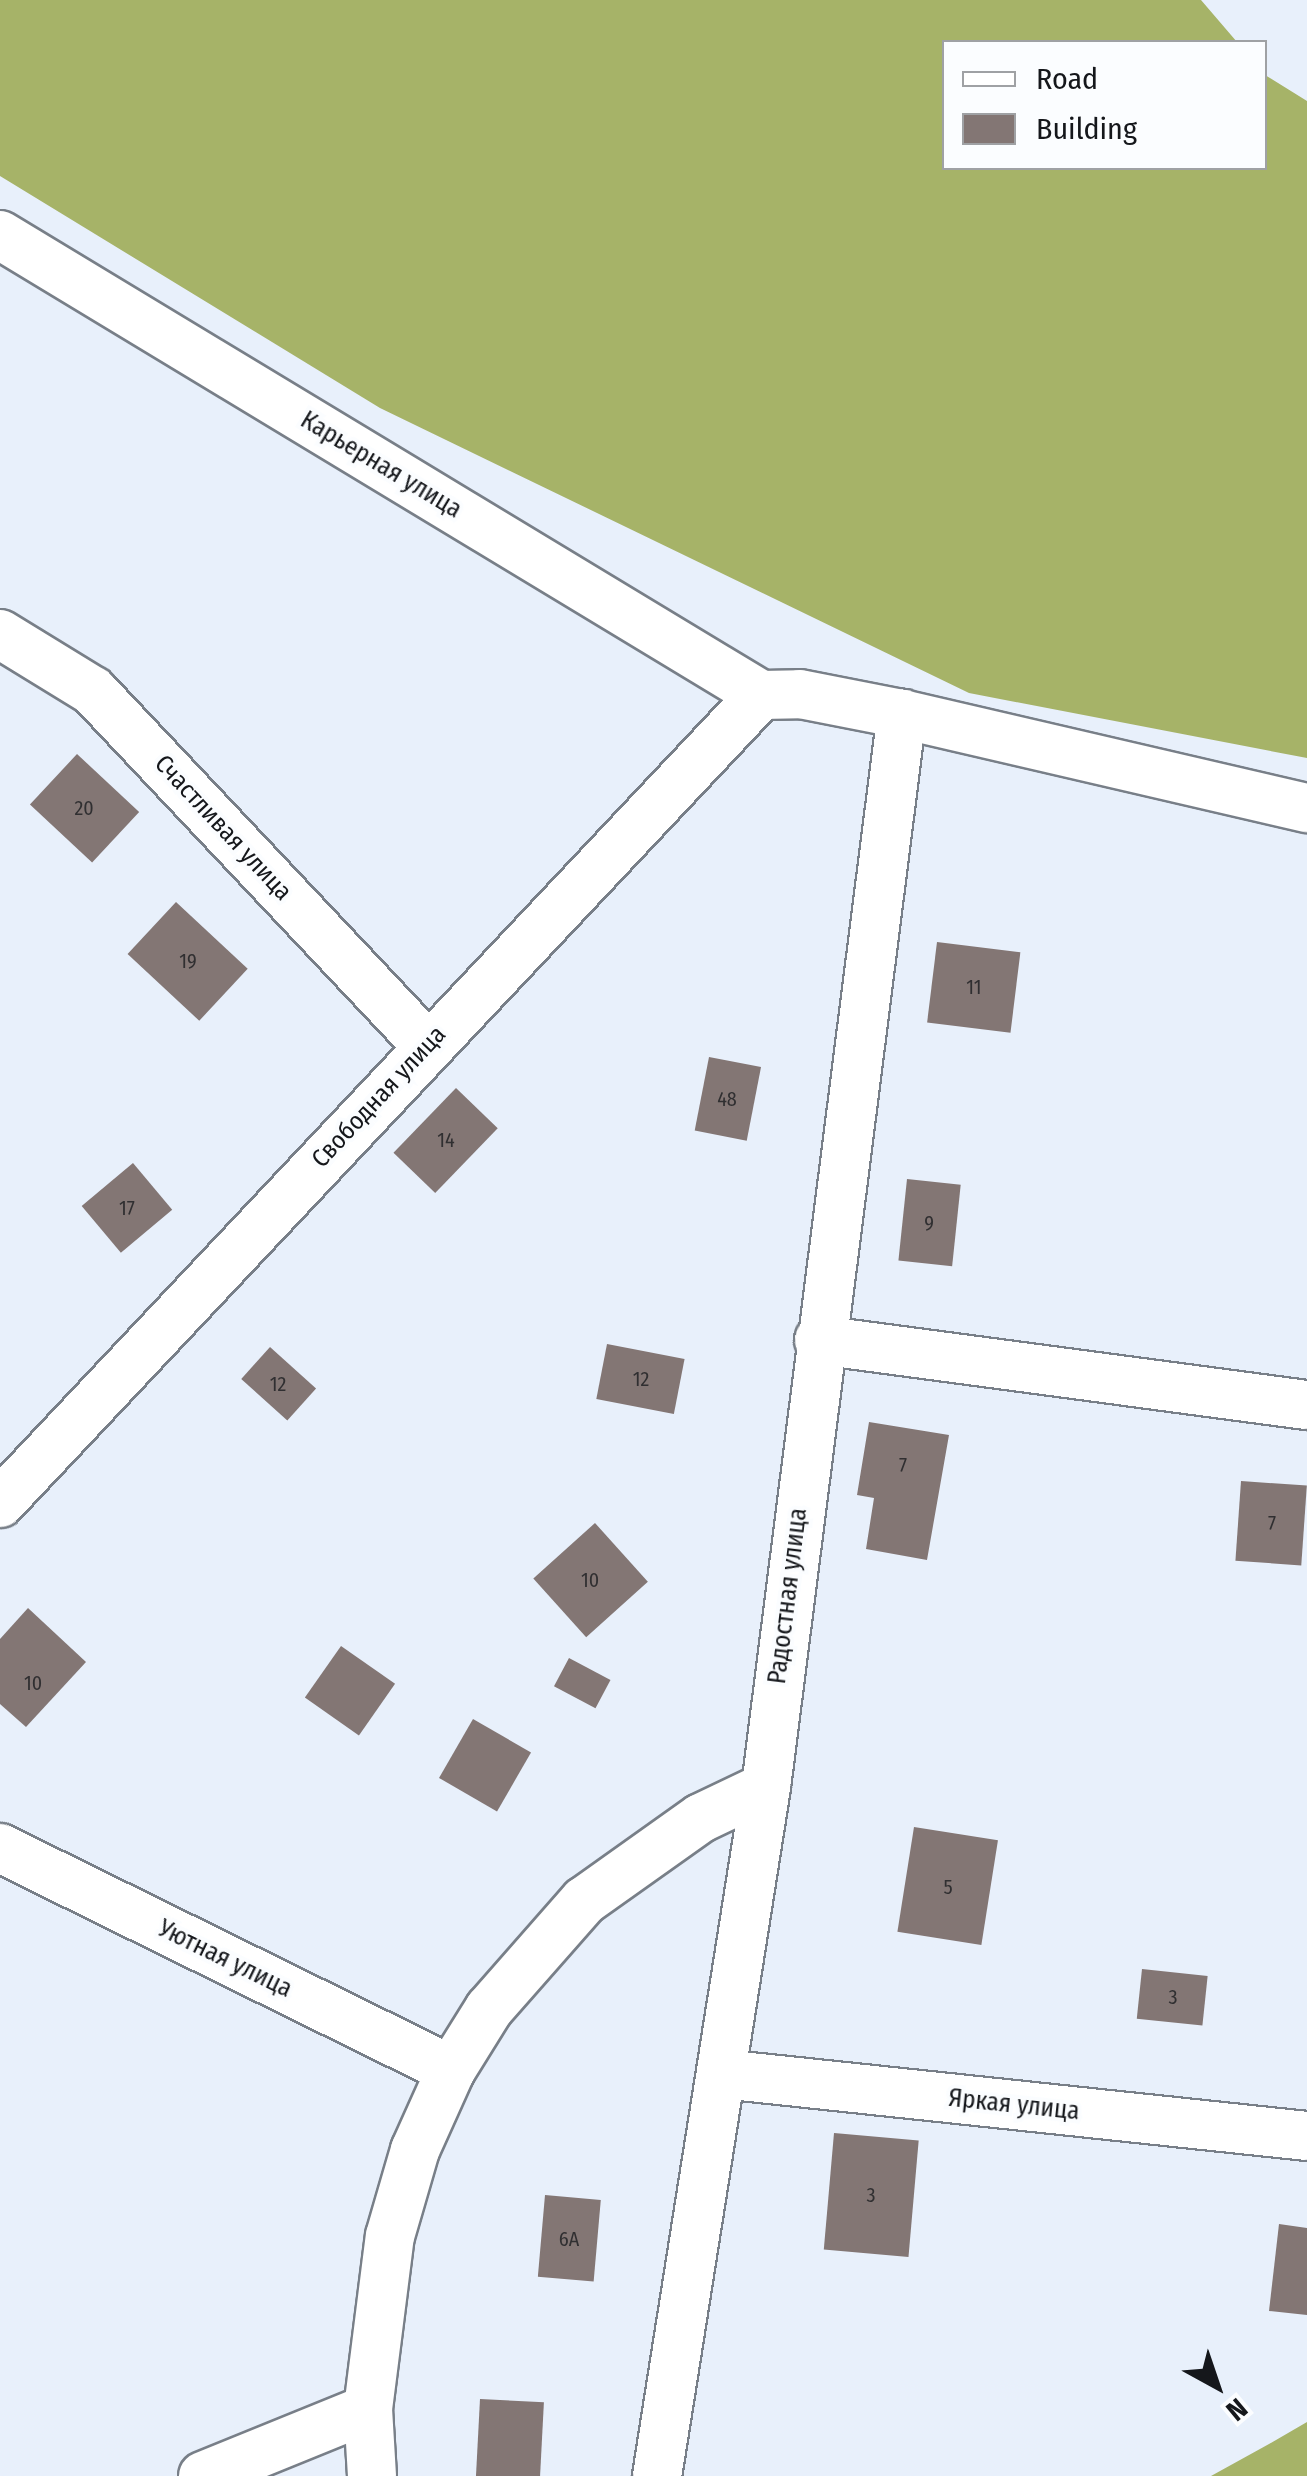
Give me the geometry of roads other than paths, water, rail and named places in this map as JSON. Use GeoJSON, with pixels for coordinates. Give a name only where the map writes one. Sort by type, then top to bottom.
{"type":"FeatureCollection","features":[{"type":"Feature","properties":{"kind":"street","name":"Карьерная улица"},"geometry":{"type":"LineString","coordinates":[[0,235],[762,695]]}},
{"type":"Feature","properties":{"kind":"street","name":"Счастливая улица"},"geometry":{"type":"LineString","coordinates":[[0,634],[94,692],[427,1046]]}},
{"type":"Feature","properties":{"kind":"street"},"geometry":{"type":"LineString","coordinates":[[762,695],[800,694],[902,714],[1307,808]]}},
{"type":"Feature","properties":{"kind":"street","name":"Свободная улица"},"geometry":{"type":"LineString","coordinates":[[0,1504],[427,1046],[762,695]]}},
{"type":"Feature","properties":{"kind":"street","name":"Радостная улица"},"geometry":{"type":"LineString","coordinates":[[656,2476],[766,1787],[819,1340],[902,714]]}},
{"type":"Feature","properties":{"kind":"street"},"geometry":{"type":"LineString","coordinates":[[819,1340],[1307,1404]]}},
{"type":"Feature","properties":{"kind":"street"},"geometry":{"type":"LineString","coordinates":[[372,2476],[368,2409],[390,2236],[414,2150],[451,2070],[489,2009],[584,1901],[701,1818],[766,1787]]}},
{"type":"Feature","properties":{"kind":"street","name":"Уютная улица"},"geometry":{"type":"LineString","coordinates":[[0,1848],[451,2070]]}},
{"type":"Feature","properties":{"kind":"street","name":"Яркая улица"},"geometry":{"type":"LineString","coordinates":[[722,2074],[1307,2136]]}},
{"type":"Feature","properties":{"kind":"street"},"geometry":{"type":"LineString","coordinates":[[203,2476],[368,2409]]}}]}
